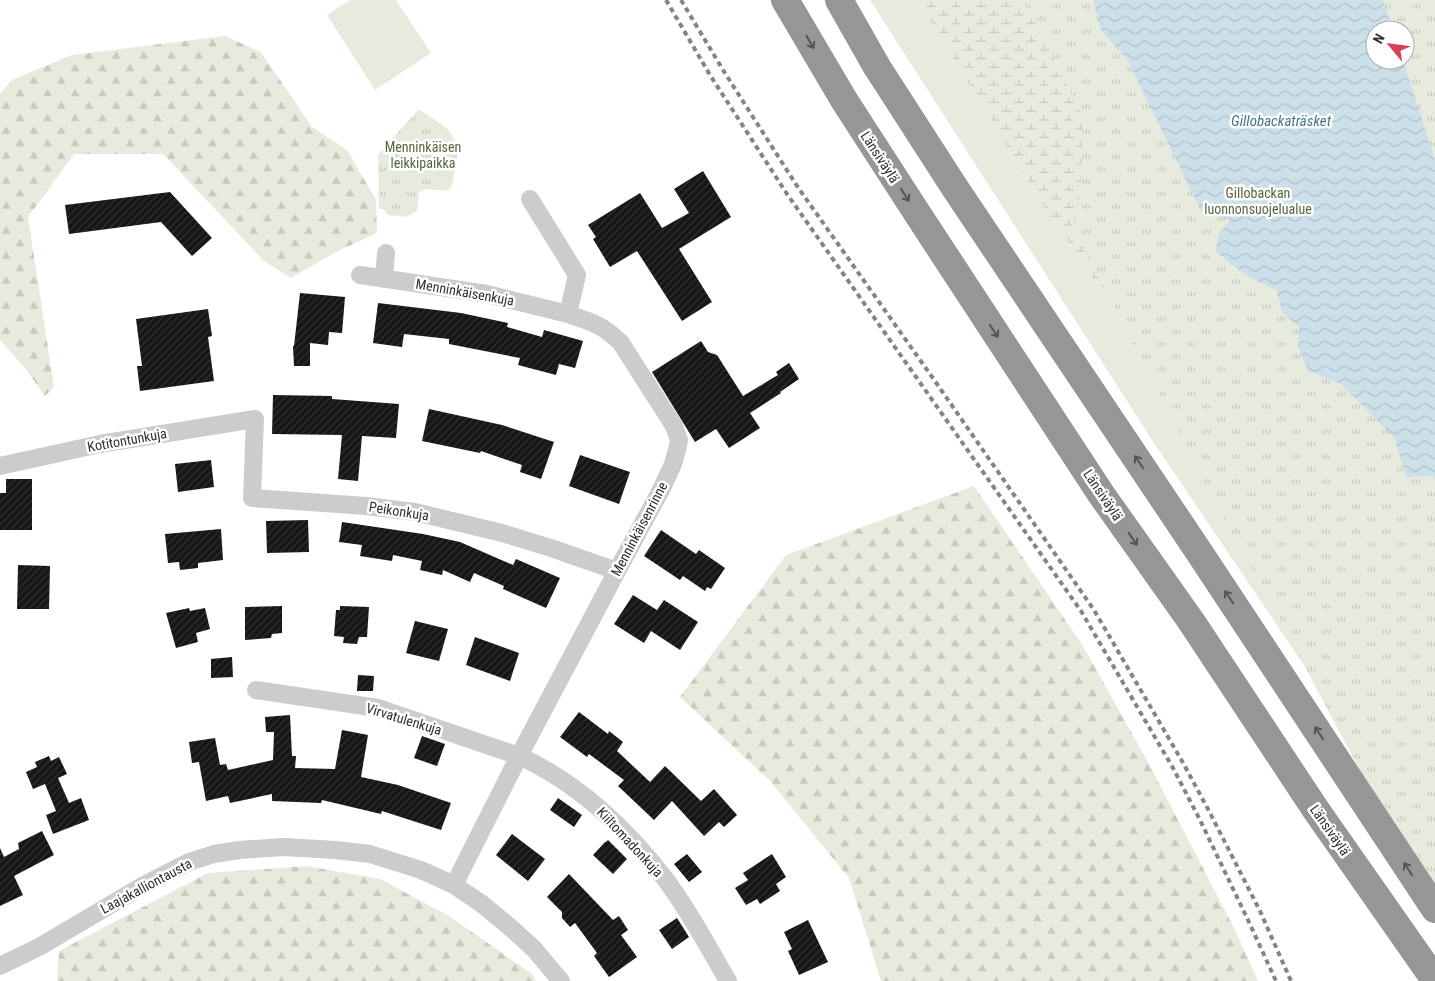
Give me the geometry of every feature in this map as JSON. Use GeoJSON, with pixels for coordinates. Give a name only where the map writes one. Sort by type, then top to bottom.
{"type":"FeatureCollection","features":[{"type":"Feature","properties":{"kind":"highway","name":"Länsiväylä"},"geometry":{"type":"LineString","coordinates":[[785,0],[849,108],[1101,494],[1191,621],[1316,810],[1435,980]]}},
{"type":"Feature","properties":{"kind":"highway"},"geometry":{"type":"LineString","coordinates":[[839,0],[877,67],[955,188],[1205,560],[1435,909]]}},
{"type":"Feature","properties":{"kind":"street"},"geometry":{"type":"LineString","coordinates":[[530,199],[577,276],[568,314]]}},
{"type":"Feature","properties":{"kind":"street"},"geometry":{"type":"LineString","coordinates":[[384,279],[386,253]]}},
{"type":"Feature","properties":{"kind":"street","name":"Menninkäisenkuja"},"geometry":{"type":"LineString","coordinates":[[360,275],[487,294],[568,314]]}},
{"type":"Feature","properties":{"kind":"street","name":"Menninkäisenrinne"},"geometry":{"type":"LineString","coordinates":[[454,885],[519,756],[662,488],[673,464],[679,440],[674,426],[621,343],[598,324],[568,314]]}},
{"type":"Feature","properties":{"kind":"street","name":"Peikonkuja"},"geometry":{"type":"LineString","coordinates":[[255,419],[252,498],[366,506],[416,512],[551,548],[617,571]]}},
{"type":"Feature","properties":{"kind":"street","name":"Kotitontunkuja"},"geometry":{"type":"LineString","coordinates":[[0,466],[100,444],[255,419]]}},
{"type":"Feature","properties":{"kind":"street","name":"Virvatulenkuja"},"geometry":{"type":"LineString","coordinates":[[256,690],[378,708],[519,756]]}},
{"type":"Feature","properties":{"kind":"street","name":"Kiiltomadonkuja"},"geometry":{"type":"LineString","coordinates":[[519,756],[564,780],[601,810],[644,853],[667,881],[685,908],[728,981]]}},
{"type":"Feature","properties":{"kind":"street","name":"Laajakalliontausta"},"geometry":{"type":"LineString","coordinates":[[0,966],[39,947],[167,872],[189,862],[214,854],[238,850],[284,847],[370,854],[421,870],[454,885],[482,904],[511,928],[534,949],[561,981]]}},
{"type":"Feature","properties":{"kind":"green space"},"geometry":{"type":"Polygon","coordinates":[[[350,0],[396,0],[431,53],[375,90],[327,15],[350,0]]]}},
{"type":"Feature","properties":{"kind":"green space"},"geometry":{"type":"Polygon","coordinates":[[[870,0],[918,0],[1027,181],[1175,399],[1349,732],[1152,440],[870,0]]]}},
{"type":"Feature","properties":{"kind":"green space"},"geometry":{"type":"Polygon","coordinates":[[[918,0],[1093,0],[1435,480],[1175,399],[1027,181],[918,0]]]}},
{"type":"Feature","properties":{"kind":"green space","name":"Gillobackan luonnonsuojelualue"},"geometry":{"type":"Polygon","coordinates":[[[1024,0],[1435,0],[1435,917],[1370,789],[1274,609],[1211,497],[1118,313],[1072,228],[1081,190],[1083,118],[1030,11],[1023,2],[1024,0]]]}},
{"type":"Feature","properties":{"kind":"green space"},"geometry":{"type":"Polygon","coordinates":[[[225,36],[261,52],[312,127],[347,150],[376,200],[377,233],[336,252],[291,278],[264,261],[163,154],[74,154],[28,217],[54,387],[45,396],[24,367],[0,340],[0,94],[12,80],[72,55],[225,36]]]}},
{"type":"Feature","properties":{"kind":"green space","name":"Menninkäisen leikkipaikka"},"geometry":{"type":"Polygon","coordinates":[[[419,109],[445,127],[453,137],[457,158],[451,188],[446,191],[426,189],[419,192],[417,211],[406,217],[388,215],[383,209],[379,209],[378,155],[419,109]]]}},
{"type":"Feature","properties":{"kind":"green space"},"geometry":{"type":"Polygon","coordinates":[[[974,486],[1083,646],[1149,764],[1235,930],[1258,981],[881,981],[849,878],[770,781],[680,697],[786,555],[974,486]]]}},
{"type":"Feature","properties":{"kind":"green space"},"geometry":{"type":"Polygon","coordinates":[[[307,866],[380,879],[449,916],[532,974],[536,981],[57,981],[59,951],[208,873],[307,866]]]}},
{"type":"Feature","properties":{"kind":"water","name":"Gillobackaträsket"},"geometry":{"type":"Polygon","coordinates":[[[1093,0],[1383,0],[1390,20],[1365,20],[1365,70],[1406,70],[1435,160],[1435,480],[1433,476],[1406,477],[1394,437],[1341,384],[1308,371],[1298,347],[1299,327],[1282,312],[1277,290],[1248,277],[1216,252],[1218,235],[1230,220],[1201,211],[1128,61],[1101,30],[1093,0]]]}},
{"type":"Feature","properties":{"kind":"building"},"geometry":{"type":"Polygon","coordinates":[[[703,171],[731,217],[679,249],[712,302],[682,321],[637,251],[610,267],[593,239],[596,237],[588,225],[640,193],[662,228],[689,213],[674,189],[703,171]]]}},
{"type":"Feature","properties":{"kind":"building"},"geometry":{"type":"Polygon","coordinates":[[[170,192],[212,238],[192,256],[161,222],[69,234],[65,205],[170,192]]]}},
{"type":"Feature","properties":{"kind":"building"},"geometry":{"type":"Polygon","coordinates":[[[300,293],[345,297],[342,333],[329,332],[328,345],[310,343],[310,366],[294,366],[293,346],[300,293]]]}},
{"type":"Feature","properties":{"kind":"building"},"geometry":{"type":"Polygon","coordinates":[[[378,303],[461,313],[508,323],[507,327],[542,337],[544,330],[583,341],[575,368],[559,364],[556,375],[518,365],[520,358],[449,344],[449,339],[404,334],[402,347],[373,343],[378,303]]]}},
{"type":"Feature","properties":{"kind":"building"},"geometry":{"type":"Polygon","coordinates":[[[208,309],[212,336],[208,337],[214,381],[140,391],[137,366],[142,366],[136,319],[208,309]]]}},
{"type":"Feature","properties":{"kind":"building"},"geometry":{"type":"Polygon","coordinates":[[[701,341],[708,352],[717,355],[743,396],[778,375],[776,372],[789,363],[799,379],[750,413],[760,428],[729,448],[716,429],[695,442],[652,372],[701,341]]]}},
{"type":"Feature","properties":{"kind":"building"},"geometry":{"type":"Polygon","coordinates":[[[273,395],[332,396],[332,399],[399,404],[396,438],[362,436],[358,481],[338,479],[342,435],[272,434],[273,395]]]}},
{"type":"Feature","properties":{"kind":"building"},"geometry":{"type":"Polygon","coordinates":[[[429,409],[502,425],[554,442],[541,479],[520,472],[522,465],[481,451],[480,453],[422,441],[429,409]]]}},
{"type":"Feature","properties":{"kind":"building"},"geometry":{"type":"Polygon","coordinates":[[[580,455],[630,472],[619,504],[569,486],[580,455]]]}},
{"type":"Feature","properties":{"kind":"building"},"geometry":{"type":"Polygon","coordinates":[[[211,460],[214,487],[178,492],[175,464],[211,460]]]}},
{"type":"Feature","properties":{"kind":"building"},"geometry":{"type":"Polygon","coordinates":[[[6,479],[32,479],[32,530],[0,530],[0,493],[6,493],[6,479]]]}},
{"type":"Feature","properties":{"kind":"building"},"geometry":{"type":"Polygon","coordinates":[[[308,520],[309,552],[267,553],[266,521],[308,520]]]}},
{"type":"Feature","properties":{"kind":"building"},"geometry":{"type":"Polygon","coordinates":[[[342,522],[423,534],[460,542],[513,565],[516,559],[560,578],[546,608],[503,589],[504,586],[474,573],[470,582],[443,570],[442,575],[420,570],[422,561],[393,555],[392,561],[360,556],[362,545],[339,542],[342,522]]]}},
{"type":"Feature","properties":{"kind":"building"},"geometry":{"type":"Polygon","coordinates":[[[221,529],[223,560],[198,563],[198,568],[180,570],[179,562],[168,563],[165,534],[221,529]]]}},
{"type":"Feature","properties":{"kind":"building"},"geometry":{"type":"Polygon","coordinates":[[[661,530],[696,554],[699,550],[725,568],[711,589],[707,587],[705,591],[683,576],[680,580],[644,556],[661,530]]]}},
{"type":"Feature","properties":{"kind":"building"},"geometry":{"type":"Polygon","coordinates":[[[18,565],[50,566],[49,609],[17,609],[18,565]]]}},
{"type":"Feature","properties":{"kind":"building"},"geometry":{"type":"Polygon","coordinates":[[[633,595],[657,610],[664,600],[698,622],[680,650],[651,631],[644,643],[614,624],[633,595]]]}},
{"type":"Feature","properties":{"kind":"building"},"geometry":{"type":"Polygon","coordinates":[[[282,606],[282,633],[272,634],[271,638],[245,640],[245,607],[282,606]]]}},
{"type":"Feature","properties":{"kind":"building"},"geometry":{"type":"Polygon","coordinates":[[[340,606],[369,607],[367,637],[359,637],[357,644],[343,643],[344,637],[334,636],[336,610],[340,610],[340,606]]]}},
{"type":"Feature","properties":{"kind":"building"},"geometry":{"type":"Polygon","coordinates":[[[189,608],[190,611],[205,608],[210,629],[196,633],[198,642],[176,648],[166,613],[189,608]]]}},
{"type":"Feature","properties":{"kind":"building"},"geometry":{"type":"Polygon","coordinates":[[[415,621],[448,629],[439,661],[406,653],[415,621]]]}},
{"type":"Feature","properties":{"kind":"building"},"geometry":{"type":"Polygon","coordinates":[[[475,637],[519,653],[510,681],[466,665],[475,637]]]}},
{"type":"Feature","properties":{"kind":"building"},"geometry":{"type":"Polygon","coordinates":[[[232,657],[233,677],[211,678],[211,659],[232,657]]]}},
{"type":"Feature","properties":{"kind":"building"},"geometry":{"type":"Polygon","coordinates":[[[358,675],[374,676],[373,691],[357,691],[358,675]]]}},
{"type":"Feature","properties":{"kind":"building"},"geometry":{"type":"Polygon","coordinates":[[[579,712],[608,734],[609,731],[623,742],[617,751],[650,782],[665,766],[701,801],[714,789],[737,815],[724,827],[719,822],[704,836],[672,801],[654,820],[618,786],[624,780],[589,754],[587,757],[560,737],[579,712]]]}},
{"type":"Feature","properties":{"kind":"building"},"geometry":{"type":"Polygon","coordinates":[[[290,715],[292,756],[296,756],[295,768],[335,769],[342,730],[368,735],[361,777],[398,785],[451,803],[441,830],[382,811],[381,814],[322,800],[321,803],[272,801],[272,794],[230,803],[228,796],[206,801],[199,762],[192,763],[189,742],[215,738],[220,765],[226,764],[228,770],[273,760],[274,732],[266,732],[265,717],[290,715]]]}},
{"type":"Feature","properties":{"kind":"building"},"geometry":{"type":"Polygon","coordinates":[[[422,736],[445,744],[437,766],[414,758],[422,736]]]}},
{"type":"Feature","properties":{"kind":"building"},"geometry":{"type":"Polygon","coordinates":[[[49,756],[51,761],[59,757],[67,774],[58,778],[69,803],[81,798],[89,820],[53,834],[46,815],[56,811],[45,784],[33,789],[26,772],[37,767],[35,762],[49,756]]]}},
{"type":"Feature","properties":{"kind":"building"},"geometry":{"type":"Polygon","coordinates":[[[558,798],[582,815],[574,827],[550,810],[558,798]]]}},
{"type":"Feature","properties":{"kind":"building"},"geometry":{"type":"Polygon","coordinates":[[[42,831],[54,855],[14,876],[23,895],[0,906],[0,848],[4,857],[19,849],[18,843],[42,831]]]}},
{"type":"Feature","properties":{"kind":"building"},"geometry":{"type":"Polygon","coordinates":[[[512,834],[545,859],[528,881],[496,855],[512,834]]]}},
{"type":"Feature","properties":{"kind":"building"},"geometry":{"type":"Polygon","coordinates":[[[608,840],[627,859],[613,874],[593,855],[608,840]]]}},
{"type":"Feature","properties":{"kind":"building"},"geometry":{"type":"Polygon","coordinates":[[[687,854],[702,872],[689,882],[674,864],[687,854]]]}},
{"type":"Feature","properties":{"kind":"building"},"geometry":{"type":"Polygon","coordinates":[[[772,854],[786,877],[776,884],[780,891],[760,904],[757,899],[746,905],[735,888],[748,880],[743,873],[772,854]]]}},
{"type":"Feature","properties":{"kind":"building"},"geometry":{"type":"Polygon","coordinates":[[[569,874],[613,920],[619,916],[628,930],[621,935],[637,957],[609,977],[594,956],[597,953],[575,923],[570,927],[562,918],[562,912],[547,897],[569,874]]]}},
{"type":"Feature","properties":{"kind":"building"},"geometry":{"type":"Polygon","coordinates":[[[677,918],[689,937],[672,949],[659,930],[677,918]]]}},
{"type":"Feature","properties":{"kind":"building"},"geometry":{"type":"Polygon","coordinates":[[[808,920],[828,962],[799,975],[788,951],[792,949],[784,932],[808,920]]]}},
{"type":"Feature","properties":{"kind":"railway"},"geometry":{"type":"LineString","coordinates":[[666,0],[710,75],[787,194],[1081,611],[1173,768],[1200,820],[1276,981]]}},
{"type":"Feature","properties":{"kind":"railway"},"geometry":{"type":"LineString","coordinates":[[681,0],[797,186],[1094,610],[1209,811],[1260,911],[1291,981]]}}]}
